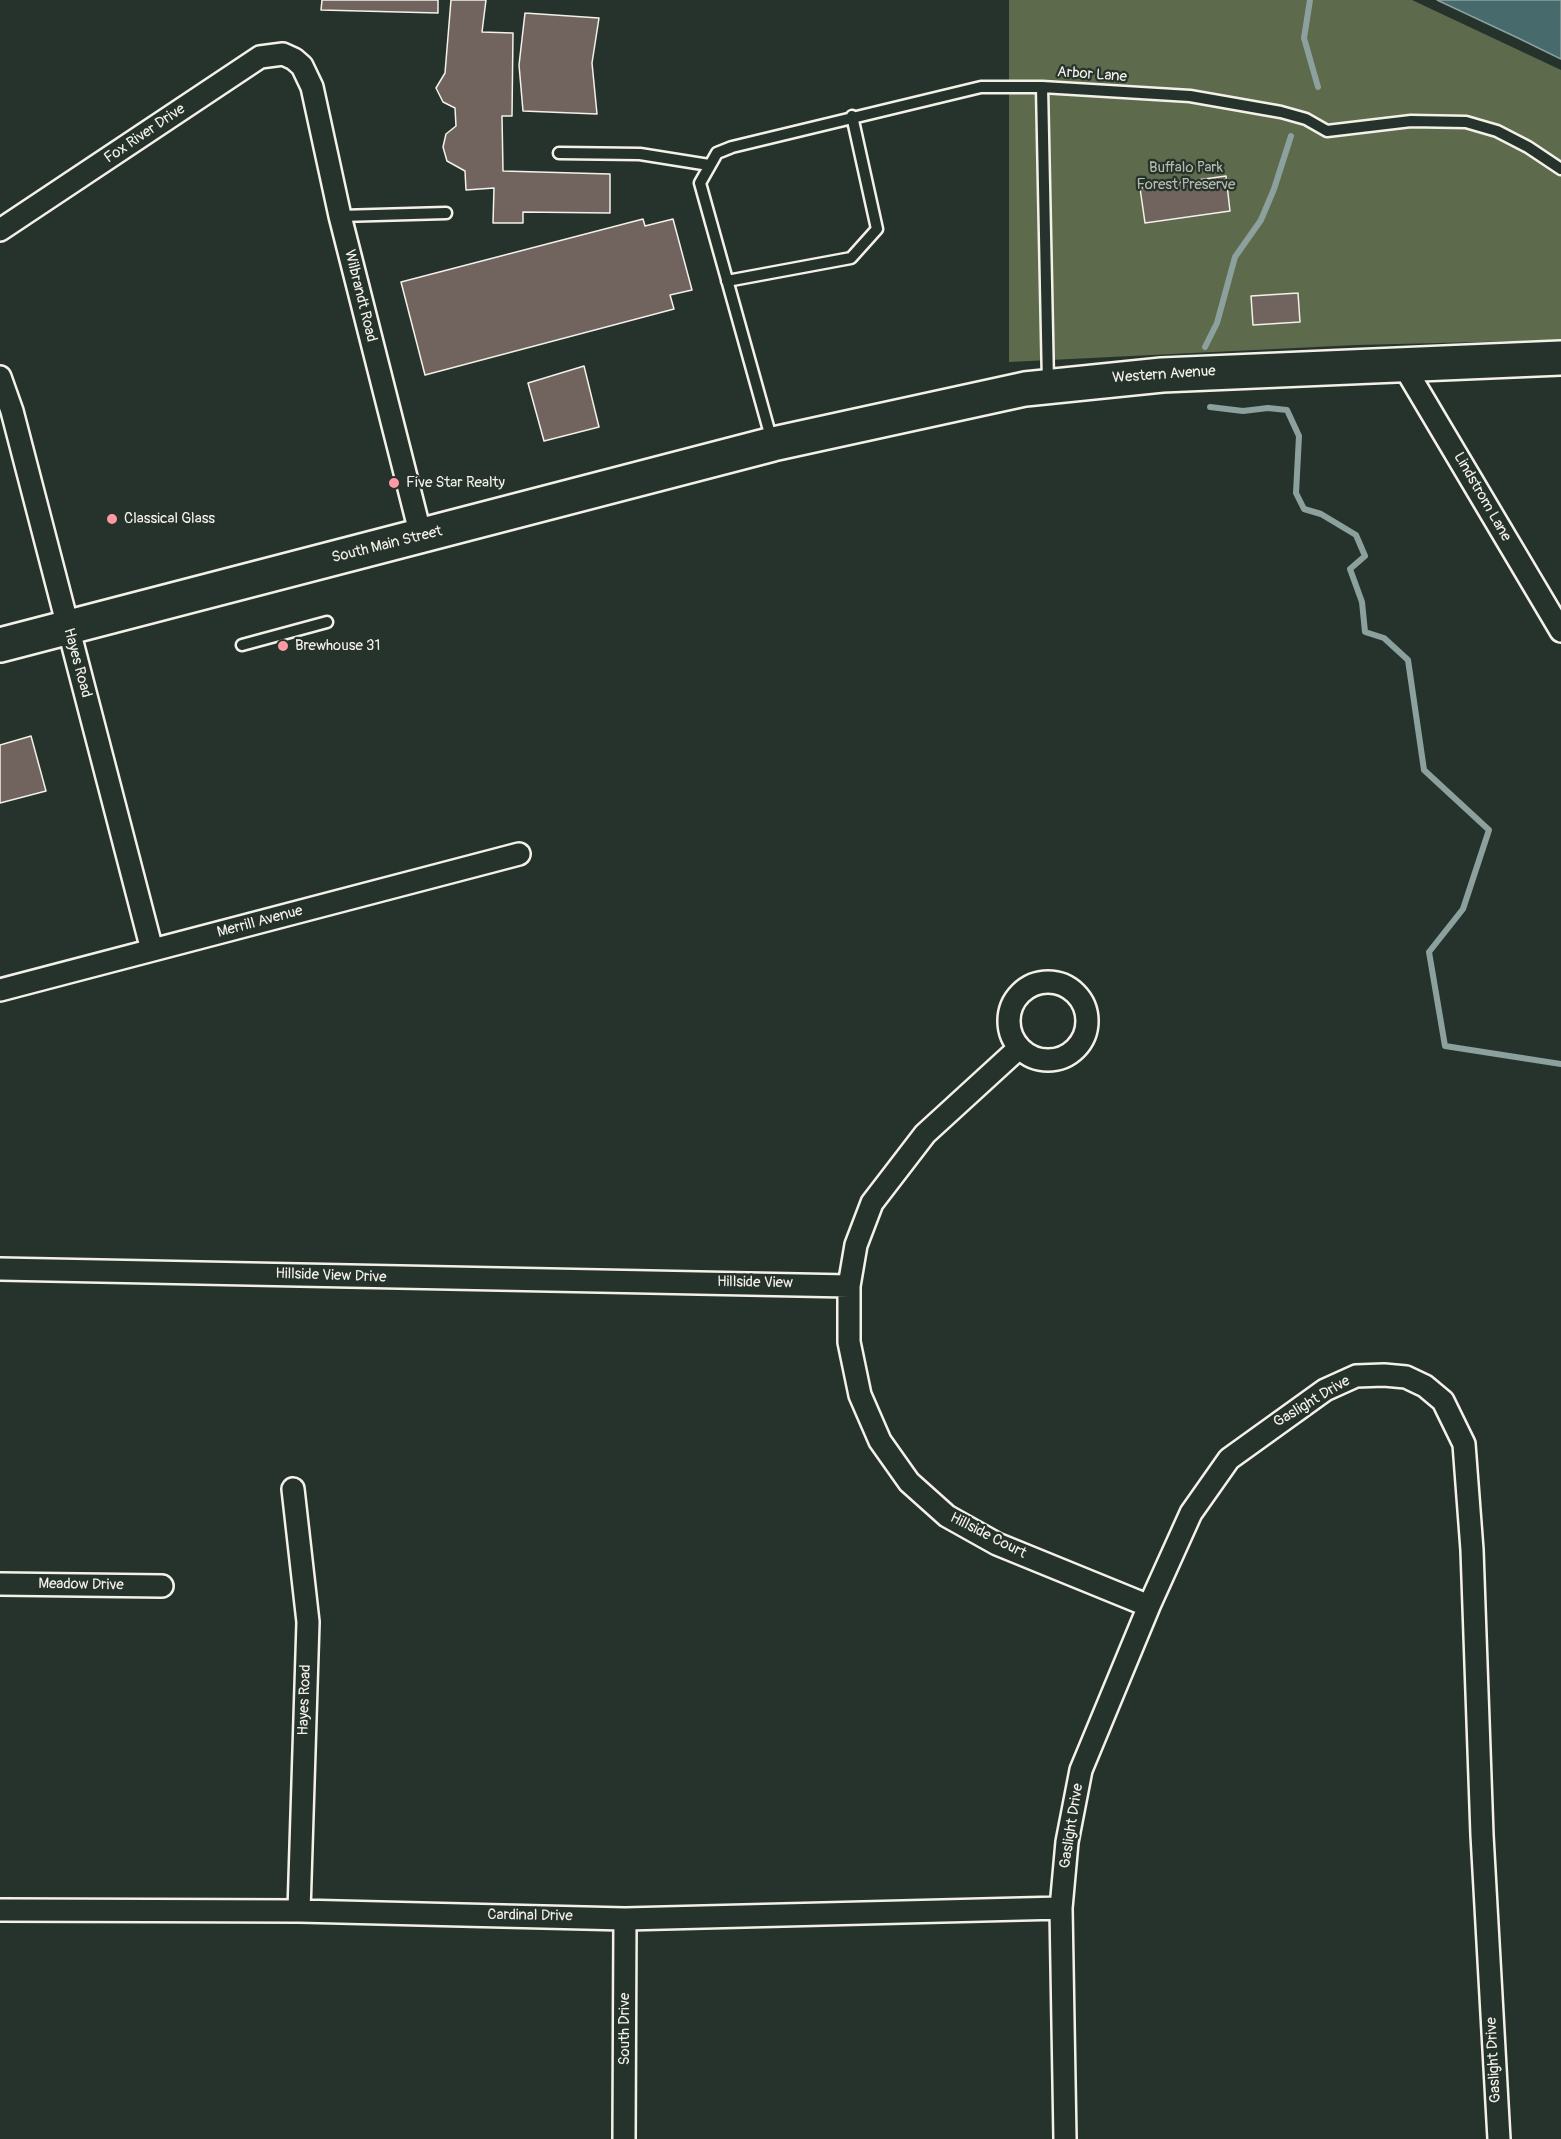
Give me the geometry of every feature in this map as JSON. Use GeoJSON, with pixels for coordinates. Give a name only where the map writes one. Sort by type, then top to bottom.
{"type":"FeatureCollection","features":[{"type":"Feature","properties":{"kind":"main road","name":"Western Avenue"},"geometry":{"type":"LineString","coordinates":[[773,444],[1048,386],[1162,375],[1561,358]]}},
{"type":"Feature","properties":{"kind":"main road","name":"South Main Street"},"geometry":{"type":"LineString","coordinates":[[0,645],[773,444]]}},
{"type":"Feature","properties":{"kind":"street","name":"Fox River Drive"},"geometry":{"type":"LineString","coordinates":[[0,230],[260,57],[283,54],[294,59]]}},
{"type":"Feature","properties":{"kind":"street","name":"Wilbrandt Road"},"geometry":{"type":"LineString","coordinates":[[294,59],[302,66],[312,87],[340,216],[421,536]]}},
{"type":"Feature","properties":{"kind":"street","name":"Lindstrom Lane"},"geometry":{"type":"LineString","coordinates":[[1402,363],[1561,631]]}},
{"type":"Feature","properties":{"kind":"street","name":"Hayes Road"},"geometry":{"type":"LineString","coordinates":[[0,377],[12,411],[152,950]]}},
{"type":"Feature","properties":{"kind":"street","name":"Merrill Avenue"},"geometry":{"type":"LineString","coordinates":[[0,990],[519,854]]}},
{"type":"Feature","properties":{"kind":"street","name":"Hillside Court"},"geometry":{"type":"LineString","coordinates":[[1019,1048],[925,1134],[891,1175],[872,1203],[856,1245],[849,1286],[849,1342],[860,1395],[880,1441],[909,1482],[947,1516],[997,1544],[1149,1606]]}},
{"type":"Feature","properties":{"kind":"street","name":"Hillside View Drive"},"geometry":{"type":"LineString","coordinates":[[0,1269],[661,1281]]}},
{"type":"Feature","properties":{"kind":"street","name":"Hillside View"},"geometry":{"type":"LineString","coordinates":[[661,1281],[849,1286]]}},
{"type":"Feature","properties":{"kind":"street","name":"Gaslight Drive"},"geometry":{"type":"LineString","coordinates":[[1065,2139],[1061,1908],[1067,1842],[1082,1770],[1149,1606],[1191,1513],[1229,1459],[1325,1390],[1356,1376],[1406,1377],[1425,1386],[1443,1401],[1464,1444],[1472,1550],[1482,1835],[1499,2139]]}},
{"type":"Feature","properties":{"kind":"street","name":"Hayes Road"},"geometry":{"type":"LineString","coordinates":[[293,1489],[308,1622],[299,1911]]}},
{"type":"Feature","properties":{"kind":"street","name":"Meadow Drive"},"geometry":{"type":"LineString","coordinates":[[0,1584],[162,1586]]}},
{"type":"Feature","properties":{"kind":"street","name":"Cardinal Drive"},"geometry":{"type":"LineString","coordinates":[[0,1910],[299,1911],[626,1919],[1061,1908]]}},
{"type":"Feature","properties":{"kind":"street","name":"South Drive"},"geometry":{"type":"LineString","coordinates":[[623,2139],[626,1919]]}},
{"type":"Feature","properties":{"kind":"lane","name":"Arbor Lane"},"geometry":{"type":"LineString","coordinates":[[710,165],[717,153],[732,147],[852,116],[991,86],[1190,96],[1281,112],[1306,119],[1327,131],[1411,122],[1466,122],[1497,131],[1528,147],[1561,169]]}},
{"type":"Feature","properties":{"kind":"lane"},"geometry":{"type":"LineString","coordinates":[[1042,87],[1048,386]]}},
{"type":"Feature","properties":{"kind":"lane"},"geometry":{"type":"LineString","coordinates":[[727,281],[851,258],[877,229],[852,116]]}},
{"type":"Feature","properties":{"kind":"lane"},"geometry":{"type":"LineString","coordinates":[[559,153],[640,154],[710,165],[700,183],[773,444]]}},
{"type":"Feature","properties":{"kind":"lane"},"geometry":{"type":"LineString","coordinates":[[340,216],[446,213]]}},
{"type":"Feature","properties":{"kind":"lane"},"geometry":{"type":"LineString","coordinates":[[242,645],[327,622]]}},
{"type":"Feature","properties":{"kind":"green space","name":"Buffalo Park Forest Preserve"},"geometry":{"type":"Polygon","coordinates":[[[1009,0],[1412,0],[1561,70],[1561,340],[1356,345],[1009,362],[1009,0]]]}},
{"type":"Feature","properties":{"kind":"water"},"geometry":{"type":"Polygon","coordinates":[[[1437,0],[1561,0],[1561,59],[1518,38],[1437,0]]]}},
{"type":"Feature","properties":{"kind":"building"},"geometry":{"type":"Polygon","coordinates":[[[322,0],[438,0],[438,13],[321,10],[322,0]]]}},
{"type":"Feature","properties":{"kind":"building"},"geometry":{"type":"Polygon","coordinates":[[[451,0],[486,0],[482,32],[513,33],[512,116],[502,116],[503,171],[610,174],[610,213],[523,212],[523,223],[493,223],[494,188],[466,190],[465,171],[447,161],[443,147],[446,134],[456,126],[455,108],[443,102],[436,88],[445,73],[451,0]]]}},
{"type":"Feature","properties":{"kind":"building"},"geometry":{"type":"Polygon","coordinates":[[[525,13],[599,18],[592,63],[597,114],[523,111],[519,65],[525,13]]]}},
{"type":"Feature","properties":{"kind":"building"},"geometry":{"type":"Polygon","coordinates":[[[1226,176],[1230,211],[1145,223],[1140,188],[1226,176]]]}},
{"type":"Feature","properties":{"kind":"building"},"geometry":{"type":"Polygon","coordinates":[[[643,219],[645,226],[673,219],[692,290],[670,295],[674,309],[425,375],[401,282],[643,219]]]}},
{"type":"Feature","properties":{"kind":"building"},"geometry":{"type":"Polygon","coordinates":[[[1298,293],[1300,322],[1253,325],[1251,296],[1298,293]]]}},
{"type":"Feature","properties":{"kind":"building"},"geometry":{"type":"Polygon","coordinates":[[[584,366],[599,427],[544,441],[528,383],[584,366]]]}},
{"type":"Feature","properties":{"kind":"building"},"geometry":{"type":"Polygon","coordinates":[[[31,736],[46,791],[0,803],[0,745],[31,736]]]}},
{"type":"Feature","properties":{"kind":"waterway"},"geometry":{"type":"LineString","coordinates":[[1310,0],[1304,38],[1318,87]]}},
{"type":"Feature","properties":{"kind":"waterway"},"geometry":{"type":"LineString","coordinates":[[1205,347],[1217,323],[1235,257],[1261,220],[1274,189],[1291,136]]}},
{"type":"Feature","properties":{"kind":"waterway"},"geometry":{"type":"LineString","coordinates":[[1210,407],[1243,411],[1268,408],[1287,410],[1299,436],[1296,493],[1304,509],[1321,514],[1356,535],[1365,556],[1350,569],[1362,602],[1365,632],[1384,638],[1408,660],[1424,770],[1489,830],[1463,909],[1429,952],[1445,1046],[1561,1064]]}},
{"type":"Feature","properties":{"kind":"place","name":"Five Star Realty"},"geometry":{"type":"Point","coordinates":[394,483]}},
{"type":"Feature","properties":{"kind":"place","name":"Classical Glass"},"geometry":{"type":"Point","coordinates":[112,519]}},
{"type":"Feature","properties":{"kind":"place","name":"Brewhouse 31"},"geometry":{"type":"Point","coordinates":[283,646]}}]}
